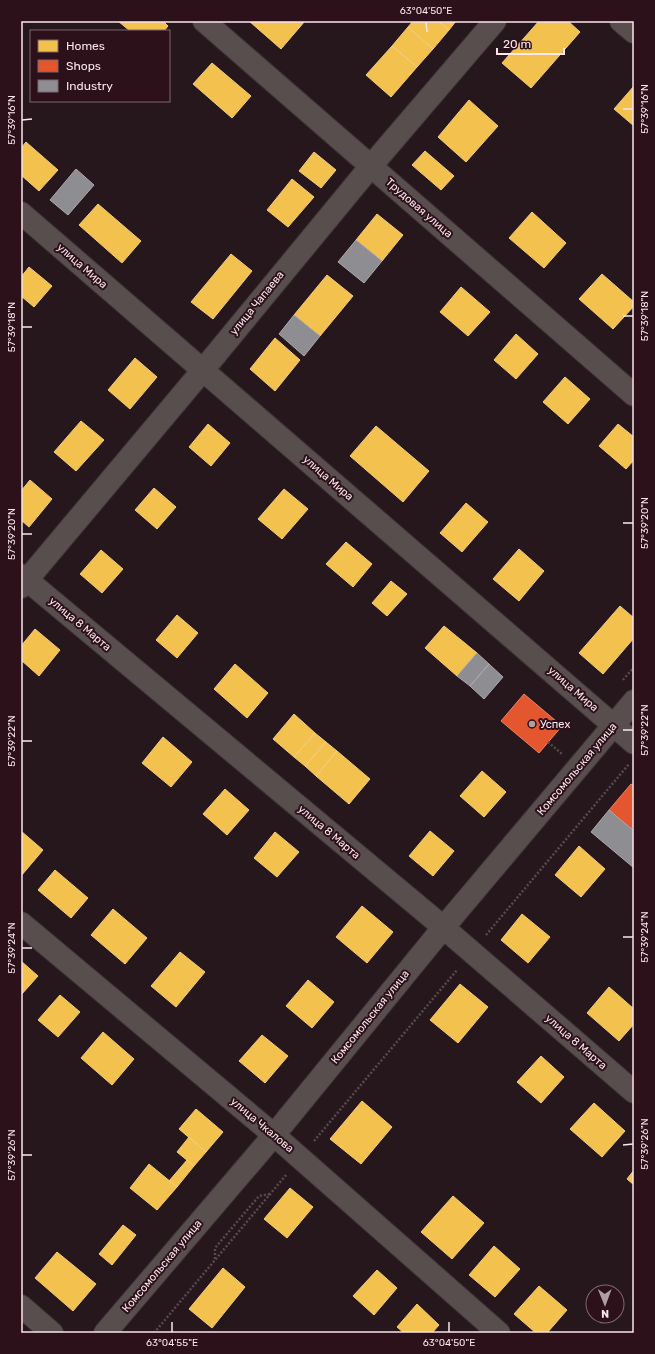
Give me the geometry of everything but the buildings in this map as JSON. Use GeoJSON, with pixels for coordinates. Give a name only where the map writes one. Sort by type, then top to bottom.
{"type":"FeatureCollection","features":[{"type":"Feature","properties":{"kind":"street","name":"Трудовая улица"},"geometry":{"type":"LineString","coordinates":[[204,21],[634,395]]}},
{"type":"Feature","properties":{"kind":"street","name":"улица Чапаева"},"geometry":{"type":"LineString","coordinates":[[23,581],[203,370],[370,166],[496,21]]}},
{"type":"Feature","properties":{"kind":"street"},"geometry":{"type":"LineString","coordinates":[[621,21],[634,32]]}},
{"type":"Feature","properties":{"kind":"street","name":"улица Мира"},"geometry":{"type":"LineString","coordinates":[[21,213],[634,743]]}},
{"type":"Feature","properties":{"kind":"street","name":"улица 8 Марта"},"geometry":{"type":"LineString","coordinates":[[23,581],[472,952],[634,1092]]}},
{"type":"Feature","properties":{"kind":"street","name":"Комсомольская улица"},"geometry":{"type":"LineString","coordinates":[[105,1333],[274,1134],[443,928],[634,701]]}},
{"type":"Feature","properties":{"kind":"street","name":"улица Чкалова"},"geometry":{"type":"LineString","coordinates":[[21,923],[274,1134],[499,1333]]}},
{"type":"Feature","properties":{"kind":"street"},"geometry":{"type":"LineString","coordinates":[[21,1306],[52,1333]]}},
{"type":"Feature","properties":{"kind":"path"},"geometry":{"type":"LineString","coordinates":[[548,742],[563,754]]}},
{"type":"Feature","properties":{"kind":"path"},"geometry":{"type":"LineString","coordinates":[[154,1333],[634,758]]}},
{"type":"Feature","properties":{"kind":"path"},"geometry":{"type":"LineString","coordinates":[[215,1260],[215,1248],[235,1224],[259,1196],[271,1194]]}},
{"type":"Feature","properties":{"kind":"place","name":"Успех"},"geometry":{"type":"Point","coordinates":[532,724]}}]}
